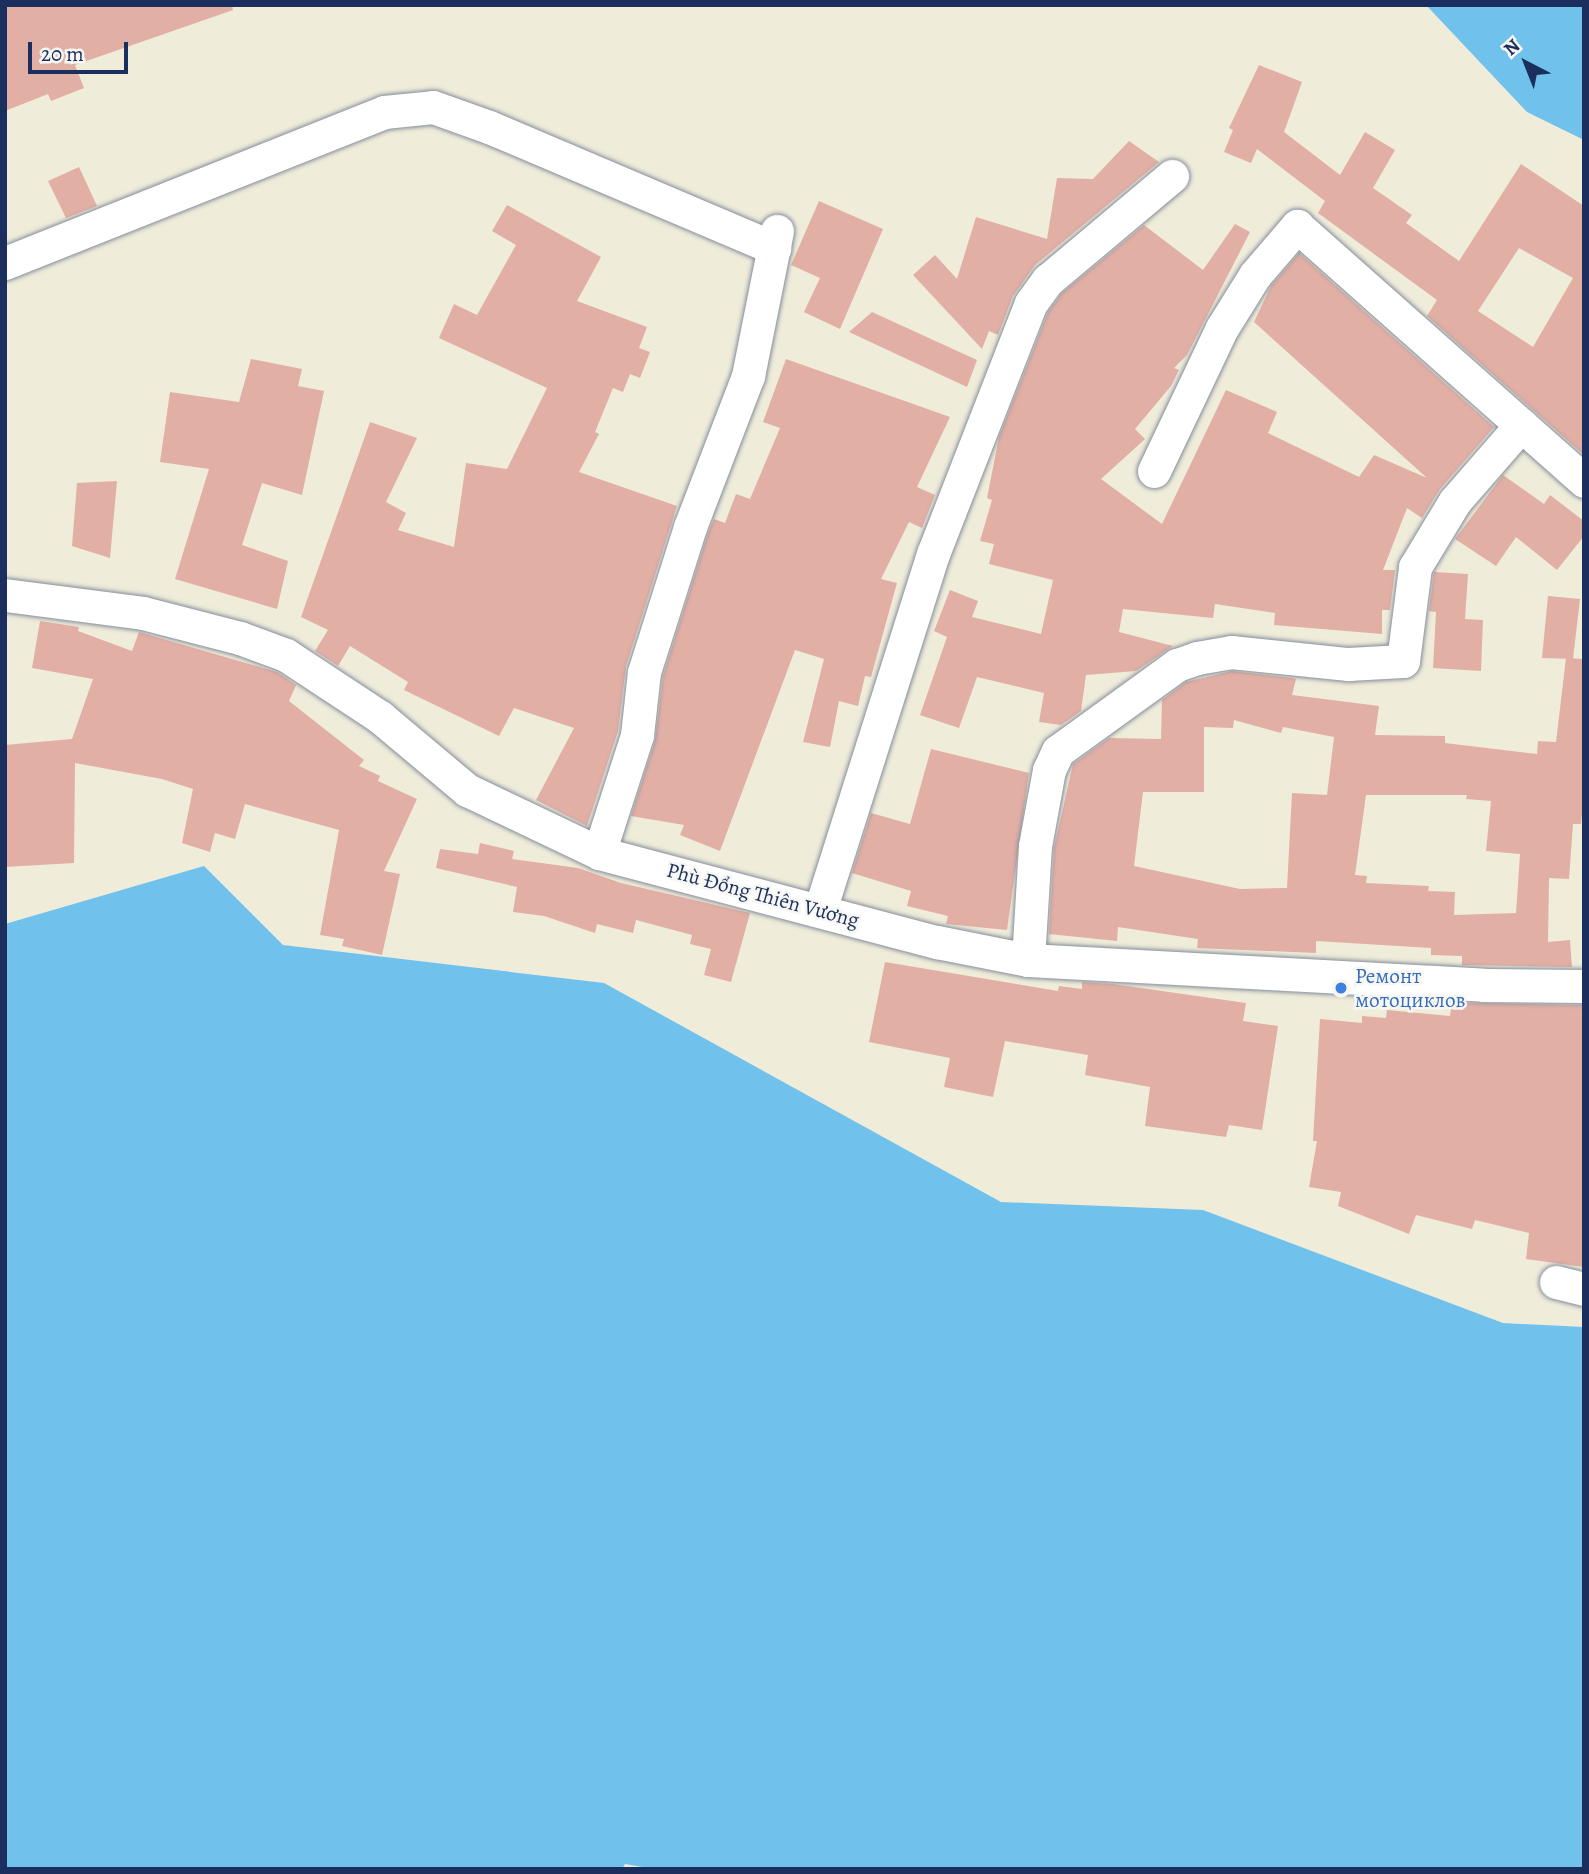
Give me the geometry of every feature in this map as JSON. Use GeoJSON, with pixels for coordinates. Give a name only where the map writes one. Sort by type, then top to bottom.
{"type":"FeatureCollection","features":[{"type":"Feature","properties":{"kind":"street"},"geometry":{"type":"LineString","coordinates":[[5,263],[384,112],[433,107],[776,240],[748,376],[690,527],[644,672],[637,735],[599,853]]}},
{"type":"Feature","properties":{"kind":"street"},"geometry":{"type":"LineString","coordinates":[[820,910],[933,554],[1031,303],[1048,280],[1172,176]]}},
{"type":"Feature","properties":{"kind":"street"},"geometry":{"type":"LineString","coordinates":[[1154,471],[1222,328],[1255,275],[1297,226],[1584,481]]}},
{"type":"Feature","properties":{"kind":"street"},"geometry":{"type":"LineString","coordinates":[[1028,960],[1035,846],[1049,770],[1058,751],[1177,665],[1197,658],[1231,652],[1349,664],[1403,661],[1415,567],[1455,501],[1521,425]]}},
{"type":"Feature","properties":{"kind":"street","name":"Phù Đổng Thiên Vương"},"geometry":{"type":"LineString","coordinates":[[5,595],[143,613],[286,655],[380,717],[467,790],[599,853],[820,910],[1028,960],[1484,985],[1584,986]]}},
{"type":"Feature","properties":{"kind":"water"},"geometry":{"type":"Polygon","coordinates":[[[1426,5],[1584,5],[1584,140],[1527,112],[1426,5]]]}},
{"type":"Feature","properties":{"kind":"water"},"geometry":{"type":"Polygon","coordinates":[[[204,866],[283,945],[604,983],[1001,1202],[1203,1210],[1503,1323],[1584,1327],[1584,1869],[654,1869],[625,1864],[622,1869],[5,1869],[5,924],[204,866]]]}},
{"type":"Feature","properties":{"kind":"building"},"geometry":{"type":"Polygon","coordinates":[[[5,5],[232,5],[233,10],[75,65],[84,88],[51,101],[48,94],[5,111],[5,5]]]}},
{"type":"Feature","properties":{"kind":"building"},"geometry":{"type":"Polygon","coordinates":[[[1259,65],[1302,82],[1284,132],[1340,175],[1365,132],[1395,150],[1373,188],[1412,215],[1406,223],[1459,261],[1521,164],[1584,206],[1584,455],[1427,316],[1437,300],[1318,213],[1325,201],[1257,149],[1251,163],[1224,152],[1233,130],[1229,128],[1259,65]],[[1519,248],[1478,311],[1533,347],[1573,278],[1519,248]]]}},
{"type":"Feature","properties":{"kind":"building"},"geometry":{"type":"Polygon","coordinates":[[[1129,141],[1159,162],[1035,265],[1013,296],[998,335],[989,331],[982,349],[913,275],[935,255],[957,279],[976,217],[1047,239],[1057,178],[1093,179],[1129,141]]]}},
{"type":"Feature","properties":{"kind":"building"},"geometry":{"type":"Polygon","coordinates":[[[79,167],[97,206],[66,218],[48,181],[79,167]]]}},
{"type":"Feature","properties":{"kind":"building"},"geometry":{"type":"Polygon","coordinates":[[[819,201],[883,229],[840,329],[804,312],[820,278],[791,265],[819,201]]]}},
{"type":"Feature","properties":{"kind":"building"},"geometry":{"type":"Polygon","coordinates":[[[507,205],[601,257],[577,301],[647,327],[639,348],[650,352],[640,378],[630,374],[623,392],[613,388],[595,432],[599,434],[579,472],[677,506],[626,666],[618,731],[587,826],[536,800],[574,728],[514,708],[499,736],[404,690],[408,682],[350,646],[338,666],[315,651],[328,630],[301,617],[370,422],[417,438],[386,502],[406,513],[398,530],[454,547],[466,463],[507,469],[547,388],[439,338],[454,304],[477,315],[516,245],[492,231],[507,205]]]}},
{"type":"Feature","properties":{"kind":"building"},"geometry":{"type":"Polygon","coordinates":[[[1235,224],[1250,232],[1187,355],[1174,368],[1179,370],[1171,386],[1135,429],[1145,439],[1101,479],[1162,524],[1226,390],[1277,412],[1268,433],[1359,477],[1374,455],[1427,478],[1254,322],[1271,286],[1299,253],[1494,427],[1440,489],[1422,518],[1407,508],[1383,570],[1395,570],[1390,610],[1382,610],[1382,634],[1274,625],[1275,613],[1215,604],[1213,618],[1123,609],[1119,632],[1173,646],[1136,671],[1086,675],[1081,711],[1061,725],[1039,722],[1044,693],[977,677],[959,728],[920,715],[947,637],[934,631],[950,590],[978,601],[972,617],[1041,634],[1053,580],[989,564],[994,544],[980,541],[992,500],[987,498],[999,437],[1048,312],[1062,293],[1144,225],[1203,270],[1235,224]]]}},
{"type":"Feature","properties":{"kind":"building"},"geometry":{"type":"Polygon","coordinates":[[[872,312],[977,360],[967,387],[849,332],[872,312]]]}},
{"type":"Feature","properties":{"kind":"building"},"geometry":{"type":"Polygon","coordinates":[[[251,359],[302,369],[298,386],[324,391],[302,495],[262,483],[242,545],[288,561],[277,609],[175,579],[209,469],[160,462],[170,392],[239,402],[251,359]]]}},
{"type":"Feature","properties":{"kind":"building"},"geometry":{"type":"Polygon","coordinates":[[[786,359],[950,417],[917,487],[935,495],[922,528],[909,522],[881,579],[897,583],[871,677],[865,676],[858,706],[839,701],[830,747],[803,742],[824,659],[795,650],[720,851],[680,835],[684,825],[631,816],[655,741],[663,676],[708,533],[714,519],[725,523],[736,494],[750,499],[780,428],[763,422],[786,359]]]}},
{"type":"Feature","properties":{"kind":"building"},"geometry":{"type":"Polygon","coordinates":[[[1503,475],[1544,504],[1550,495],[1584,521],[1584,536],[1557,570],[1516,537],[1496,566],[1455,539],[1503,475]]]}},
{"type":"Feature","properties":{"kind":"building"},"geometry":{"type":"Polygon","coordinates":[[[117,481],[110,558],[72,546],[77,483],[117,481]]]}},
{"type":"Feature","properties":{"kind":"building"},"geometry":{"type":"Polygon","coordinates":[[[1434,572],[1468,574],[1465,619],[1483,620],[1481,671],[1433,668],[1436,612],[1429,611],[1434,572]]]}},
{"type":"Feature","properties":{"kind":"building"},"geometry":{"type":"Polygon","coordinates":[[[1548,596],[1580,599],[1573,659],[1542,658],[1548,596]]]}},
{"type":"Feature","properties":{"kind":"building"},"geometry":{"type":"Polygon","coordinates":[[[40,621],[79,627],[78,631],[132,651],[139,632],[277,672],[296,685],[289,701],[364,760],[359,766],[380,776],[378,781],[417,799],[384,871],[400,874],[382,955],[342,946],[344,939],[320,935],[339,830],[245,804],[235,839],[215,833],[210,852],[182,843],[193,789],[162,779],[75,763],[74,863],[5,867],[5,745],[72,739],[93,679],[32,668],[40,621]]]}},
{"type":"Feature","properties":{"kind":"building"},"geometry":{"type":"Polygon","coordinates":[[[1566,658],[1584,659],[1584,792],[1581,824],[1573,824],[1569,879],[1549,878],[1548,942],[1570,940],[1572,967],[1462,965],[1462,956],[1431,955],[1431,948],[1316,941],[1316,953],[1197,948],[1198,939],[1118,927],[1117,941],[1049,934],[1054,848],[1073,764],[1109,738],[1161,739],[1162,700],[1186,682],[1232,671],[1296,679],[1292,695],[1379,706],[1375,735],[1445,736],[1445,743],[1537,754],[1538,741],[1556,742],[1566,658]],[[1234,720],[1233,728],[1204,727],[1204,792],[1143,792],[1134,866],[1240,889],[1287,888],[1292,793],[1327,795],[1334,737],[1283,727],[1281,733],[1234,720]],[[1366,795],[1355,875],[1367,876],[1366,883],[1429,886],[1428,891],[1455,892],[1454,915],[1516,913],[1520,854],[1486,851],[1491,801],[1466,799],[1467,795],[1366,795]]]}},
{"type":"Feature","properties":{"kind":"building"},"geometry":{"type":"Polygon","coordinates":[[[931,749],[1029,773],[1007,930],[946,924],[948,916],[907,906],[911,891],[852,873],[871,813],[910,824],[931,749]]]}},
{"type":"Feature","properties":{"kind":"building"},"geometry":{"type":"Polygon","coordinates":[[[480,843],[514,851],[512,859],[578,868],[621,883],[750,913],[731,982],[704,975],[711,949],[690,944],[692,935],[636,920],[633,933],[597,924],[595,933],[544,916],[513,912],[517,887],[436,868],[440,849],[478,854],[480,843]]]}},
{"type":"Feature","properties":{"kind":"building"},"geometry":{"type":"Polygon","coordinates":[[[885,962],[1058,991],[1059,986],[1082,989],[1082,982],[1246,1003],[1243,1021],[1278,1026],[1262,1130],[1229,1125],[1226,1137],[1145,1126],[1150,1087],[1085,1075],[1088,1055],[1005,1041],[993,1097],[944,1087],[950,1058],[869,1042],[885,962]]]}},
{"type":"Feature","properties":{"kind":"building"},"geometry":{"type":"Polygon","coordinates":[[[1463,1003],[1584,1005],[1584,1267],[1526,1259],[1529,1233],[1475,1220],[1472,1229],[1416,1215],[1409,1234],[1338,1206],[1341,1192],[1309,1187],[1317,1141],[1313,1141],[1320,1019],[1362,1023],[1362,1016],[1386,1018],[1387,1010],[1450,1016],[1451,1009],[1463,1010],[1463,1003]]]}},
{"type":"Feature","properties":{"kind":"place","name":"Ремонт мотоциклов"},"geometry":{"type":"Point","coordinates":[1341,988]}}]}
